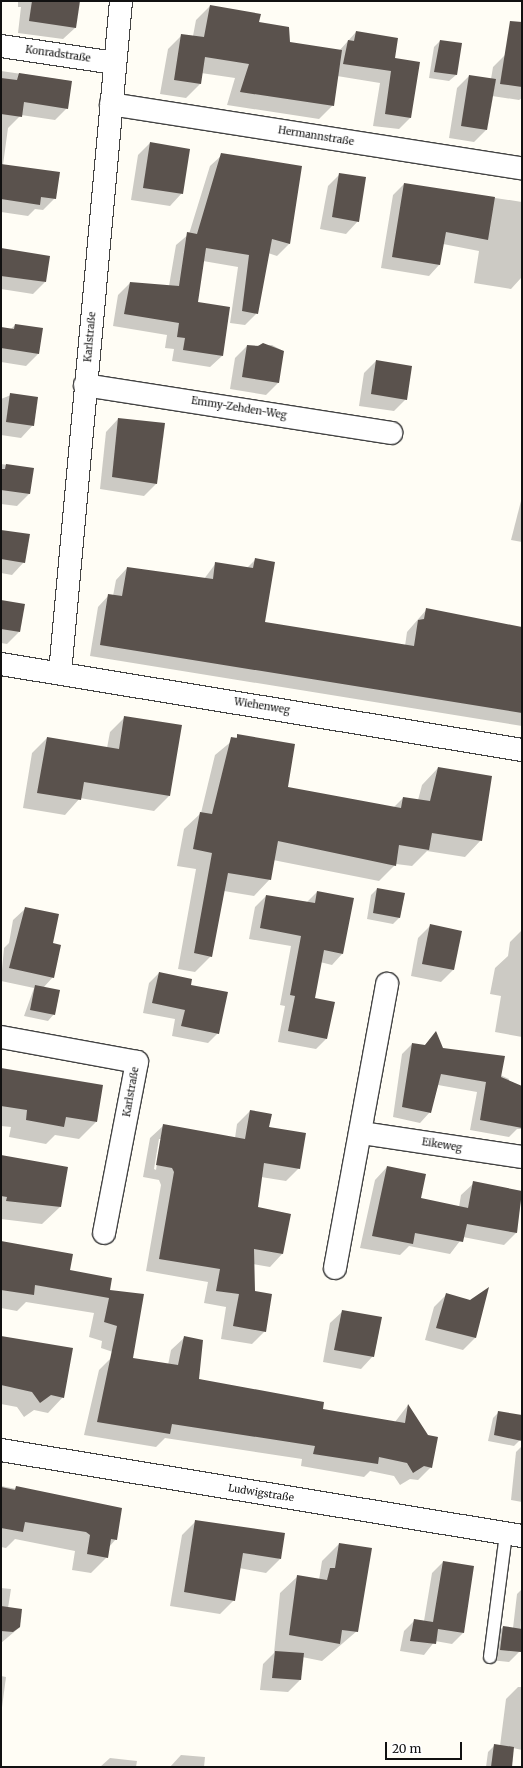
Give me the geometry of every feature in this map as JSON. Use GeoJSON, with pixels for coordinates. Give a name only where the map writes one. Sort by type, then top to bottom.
{"type":"FeatureCollection","features":[{"type":"Feature","properties":{"kind":"street","name":"Karlstraße"},"geometry":{"type":"LineString","coordinates":[[60,673],[121,1]]}},
{"type":"Feature","properties":{"kind":"street","name":"Konradstraße"},"geometry":{"type":"LineString","coordinates":[[1,46],[115,63]]}},
{"type":"Feature","properties":{"kind":"street","name":"Hermannstraße"},"geometry":{"type":"LineString","coordinates":[[111,104],[522,168]]}},
{"type":"Feature","properties":{"kind":"street","name":"Emmy-Zehden-Weg"},"geometry":{"type":"LineString","coordinates":[[85,385],[392,433]]}},
{"type":"Feature","properties":{"kind":"street","name":"Wiehenweg"},"geometry":{"type":"LineString","coordinates":[[1,664],[522,750]]}},
{"type":"Feature","properties":{"kind":"street"},"geometry":{"type":"LineString","coordinates":[[335,1268],[362,1133],[387,984]]}},
{"type":"Feature","properties":{"kind":"street","name":"Karlstraße"},"geometry":{"type":"LineString","coordinates":[[1,1037],[136,1062],[104,1232]]}},
{"type":"Feature","properties":{"kind":"street","name":"Eikeweg"},"geometry":{"type":"LineString","coordinates":[[362,1133],[522,1157]]}},
{"type":"Feature","properties":{"kind":"street","name":"Ludwigstraße"},"geometry":{"type":"LineString","coordinates":[[1,1450],[514,1535]]}},
{"type":"Feature","properties":{"kind":"lane"},"geometry":{"type":"LineString","coordinates":[[490,1657],[514,1535]]}},
{"type":"Feature","properties":{"kind":"building"},"geometry":{"type":"Polygon","coordinates":[[[32,1],[80,1],[76,28],[29,21],[32,1]]]}},
{"type":"Feature","properties":{"kind":"building"},"geometry":{"type":"Polygon","coordinates":[[[210,5],[261,14],[259,22],[289,27],[290,42],[342,50],[334,106],[240,92],[249,64],[205,57],[201,84],[174,80],[181,34],[204,37],[210,5]]]}},
{"type":"Feature","properties":{"kind":"building"},"geometry":{"type":"Polygon","coordinates":[[[510,21],[522,22],[522,87],[500,84],[510,21]]]}},
{"type":"Feature","properties":{"kind":"building"},"geometry":{"type":"Polygon","coordinates":[[[356,31],[398,38],[395,58],[420,62],[411,118],[385,114],[391,71],[343,64],[348,40],[354,41],[356,31]]]}},
{"type":"Feature","properties":{"kind":"building"},"geometry":{"type":"Polygon","coordinates":[[[440,40],[462,43],[457,75],[434,72],[440,40]]]}},
{"type":"Feature","properties":{"kind":"building"},"geometry":{"type":"Polygon","coordinates":[[[19,73],[72,81],[68,109],[24,102],[22,117],[1,114],[1,78],[17,80],[19,73]]]}},
{"type":"Feature","properties":{"kind":"building"},"geometry":{"type":"Polygon","coordinates":[[[469,75],[496,79],[487,130],[461,126],[469,75]]]}},
{"type":"Feature","properties":{"kind":"building"},"geometry":{"type":"Polygon","coordinates":[[[150,142],[190,149],[183,194],[143,188],[150,142]]]}},
{"type":"Feature","properties":{"kind":"building"},"geometry":{"type":"Polygon","coordinates":[[[221,153],[302,166],[290,244],[272,239],[258,314],[242,311],[249,255],[206,248],[198,302],[230,307],[223,356],[183,350],[185,338],[177,337],[179,323],[124,314],[130,282],[179,286],[187,232],[197,234],[221,153]]]}},
{"type":"Feature","properties":{"kind":"building"},"geometry":{"type":"Polygon","coordinates":[[[1,164],[60,172],[56,199],[41,197],[40,205],[1,199],[1,164]]]}},
{"type":"Feature","properties":{"kind":"building"},"geometry":{"type":"Polygon","coordinates":[[[339,173],[366,177],[359,222],[332,217],[339,173]]]}},
{"type":"Feature","properties":{"kind":"building"},"geometry":{"type":"Polygon","coordinates":[[[404,183],[495,197],[488,240],[446,232],[440,265],[392,257],[404,183]]]}},
{"type":"Feature","properties":{"kind":"building"},"geometry":{"type":"Polygon","coordinates":[[[1,248],[50,256],[46,282],[1,276],[1,248]]]}},
{"type":"Feature","properties":{"kind":"building"},"geometry":{"type":"Polygon","coordinates":[[[15,324],[43,328],[39,354],[1,348],[1,327],[14,329],[15,324]]]}},
{"type":"Feature","properties":{"kind":"building"},"geometry":{"type":"Polygon","coordinates":[[[263,343],[284,351],[279,383],[242,377],[247,345],[258,346],[263,343]]]}},
{"type":"Feature","properties":{"kind":"building"},"geometry":{"type":"Polygon","coordinates":[[[376,360],[412,366],[407,400],[371,394],[376,360]]]}},
{"type":"Feature","properties":{"kind":"building"},"geometry":{"type":"Polygon","coordinates":[[[10,393],[38,397],[34,426],[6,422],[10,393]]]}},
{"type":"Feature","properties":{"kind":"building"},"geometry":{"type":"Polygon","coordinates":[[[118,418],[165,423],[157,484],[112,477],[118,418]]]}},
{"type":"Feature","properties":{"kind":"building"},"geometry":{"type":"Polygon","coordinates":[[[6,464],[34,468],[30,494],[1,490],[1,469],[5,469],[6,464]]]}},
{"type":"Feature","properties":{"kind":"building"},"geometry":{"type":"Polygon","coordinates":[[[1,530],[30,534],[25,563],[1,559],[1,530]]]}},
{"type":"Feature","properties":{"kind":"building"},"geometry":{"type":"Polygon","coordinates":[[[255,558],[275,562],[265,622],[414,646],[418,620],[424,619],[426,608],[522,627],[522,713],[100,645],[108,594],[122,596],[127,567],[213,579],[215,562],[253,568],[255,558]]]}},
{"type":"Feature","properties":{"kind":"building"},"geometry":{"type":"Polygon","coordinates":[[[1,600],[25,604],[20,632],[1,629],[1,600]]]}},
{"type":"Feature","properties":{"kind":"building"},"geometry":{"type":"Polygon","coordinates":[[[124,716],[182,725],[170,796],[84,782],[81,800],[37,793],[47,737],[119,749],[124,716]]]}},
{"type":"Feature","properties":{"kind":"building"},"geometry":{"type":"Polygon","coordinates":[[[237,734],[295,744],[288,787],[401,808],[403,797],[430,801],[438,767],[492,776],[482,841],[432,833],[429,850],[399,845],[396,866],[278,841],[271,880],[228,873],[212,957],[194,953],[212,853],[193,849],[200,812],[212,814],[231,737],[237,738],[237,734]]]}},
{"type":"Feature","properties":{"kind":"building"},"geometry":{"type":"Polygon","coordinates":[[[377,888],[405,893],[400,918],[373,913],[377,888]]]}},
{"type":"Feature","properties":{"kind":"building"},"geometry":{"type":"Polygon","coordinates":[[[317,891],[354,898],[343,954],[324,950],[315,998],[335,1002],[327,1039],[288,1031],[295,996],[290,995],[301,936],[260,928],[266,895],[315,903],[317,891]]]}},
{"type":"Feature","properties":{"kind":"building"},"geometry":{"type":"Polygon","coordinates":[[[25,907],[59,914],[53,943],[61,945],[54,978],[9,968],[25,907]]]}},
{"type":"Feature","properties":{"kind":"building"},"geometry":{"type":"Polygon","coordinates":[[[430,924],[462,931],[454,970],[422,964],[430,924]]]}},
{"type":"Feature","properties":{"kind":"building"},"geometry":{"type":"Polygon","coordinates":[[[159,972],[192,979],[191,985],[228,992],[219,1034],[181,1026],[185,1010],[152,1003],[159,972]]]}},
{"type":"Feature","properties":{"kind":"building"},"geometry":{"type":"Polygon","coordinates":[[[35,985],[60,990],[55,1015],[30,1010],[35,985]]]}},
{"type":"Feature","properties":{"kind":"building"},"geometry":{"type":"Polygon","coordinates":[[[436,1031],[443,1048],[505,1056],[501,1077],[522,1086],[522,1128],[480,1120],[486,1082],[441,1074],[431,1113],[402,1107],[412,1043],[425,1045],[436,1031]]]}},
{"type":"Feature","properties":{"kind":"building"},"geometry":{"type":"Polygon","coordinates":[[[1,1068],[103,1085],[97,1122],[66,1117],[64,1127],[26,1120],[27,1110],[1,1106],[1,1068]]]}},
{"type":"Feature","properties":{"kind":"building"},"geometry":{"type":"Polygon","coordinates":[[[250,1110],[272,1114],[269,1127],[306,1133],[300,1169],[264,1163],[258,1207],[291,1214],[283,1254],[254,1249],[255,1291],[272,1294],[266,1332],[233,1326],[239,1294],[216,1291],[220,1269],[159,1259],[174,1172],[172,1168],[156,1165],[163,1124],[245,1139],[250,1110]]]}},
{"type":"Feature","properties":{"kind":"building"},"geometry":{"type":"Polygon","coordinates":[[[1,1155],[68,1167],[61,1207],[6,1201],[7,1197],[1,1196],[1,1155]]]}},
{"type":"Feature","properties":{"kind":"building"},"geometry":{"type":"Polygon","coordinates":[[[387,1166],[426,1174],[421,1198],[468,1208],[473,1181],[522,1191],[517,1233],[467,1224],[463,1242],[415,1233],[413,1244],[372,1236],[387,1166]]]}},
{"type":"Feature","properties":{"kind":"building"},"geometry":{"type":"Polygon","coordinates":[[[1,1241],[73,1254],[70,1270],[112,1278],[110,1290],[144,1294],[133,1358],[178,1365],[184,1336],[203,1340],[199,1379],[324,1402],[323,1409],[405,1423],[408,1404],[428,1435],[438,1437],[432,1468],[424,1466],[413,1473],[407,1463],[379,1457],[378,1464],[313,1454],[315,1446],[172,1424],[170,1434],[97,1422],[117,1326],[104,1322],[109,1298],[35,1285],[34,1295],[1,1290],[1,1241]]]}},
{"type":"Feature","properties":{"kind":"building"},"geometry":{"type":"Polygon","coordinates":[[[489,1287],[476,1338],[436,1328],[446,1293],[470,1300],[489,1287]]]}},
{"type":"Feature","properties":{"kind":"building"},"geometry":{"type":"Polygon","coordinates":[[[342,1310],[382,1317],[374,1357],[334,1350],[342,1310]]]}},
{"type":"Feature","properties":{"kind":"building"},"geometry":{"type":"Polygon","coordinates":[[[1,1336],[73,1348],[64,1398],[51,1395],[40,1403],[32,1392],[1,1385],[1,1336]]]}},
{"type":"Feature","properties":{"kind":"building"},"geometry":{"type":"Polygon","coordinates":[[[498,1411],[522,1415],[522,1441],[494,1435],[498,1411]]]}},
{"type":"Feature","properties":{"kind":"building"},"geometry":{"type":"Polygon","coordinates":[[[16,1486],[122,1508],[117,1540],[111,1539],[108,1558],[87,1554],[90,1535],[86,1532],[25,1522],[23,1532],[1,1528],[1,1487],[15,1490],[16,1486]]]}},
{"type":"Feature","properties":{"kind":"building"},"geometry":{"type":"Polygon","coordinates":[[[195,1520],[285,1533],[281,1559],[243,1553],[235,1601],[184,1592],[195,1520]]]}},
{"type":"Feature","properties":{"kind":"building"},"geometry":{"type":"Polygon","coordinates":[[[339,1543],[372,1548],[358,1632],[342,1630],[340,1644],[289,1635],[297,1575],[327,1580],[330,1568],[335,1568],[339,1543]]]}},
{"type":"Feature","properties":{"kind":"building"},"geometry":{"type":"Polygon","coordinates":[[[443,1561],[474,1566],[464,1633],[438,1629],[436,1644],[410,1641],[414,1619],[433,1622],[443,1561]]]}},
{"type":"Feature","properties":{"kind":"building"},"geometry":{"type":"Polygon","coordinates":[[[1,1606],[22,1609],[20,1627],[13,1632],[1,1631],[1,1606]]]}},
{"type":"Feature","properties":{"kind":"building"},"geometry":{"type":"Polygon","coordinates":[[[503,1626],[522,1629],[521,1652],[500,1650],[503,1626]]]}},
{"type":"Feature","properties":{"kind":"building"},"geometry":{"type":"Polygon","coordinates":[[[275,1651],[304,1653],[301,1680],[272,1678],[275,1651]]]}},
{"type":"Feature","properties":{"kind":"building"},"geometry":{"type":"Polygon","coordinates":[[[494,1744],[514,1747],[512,1767],[491,1767],[494,1744]]]}}]}
